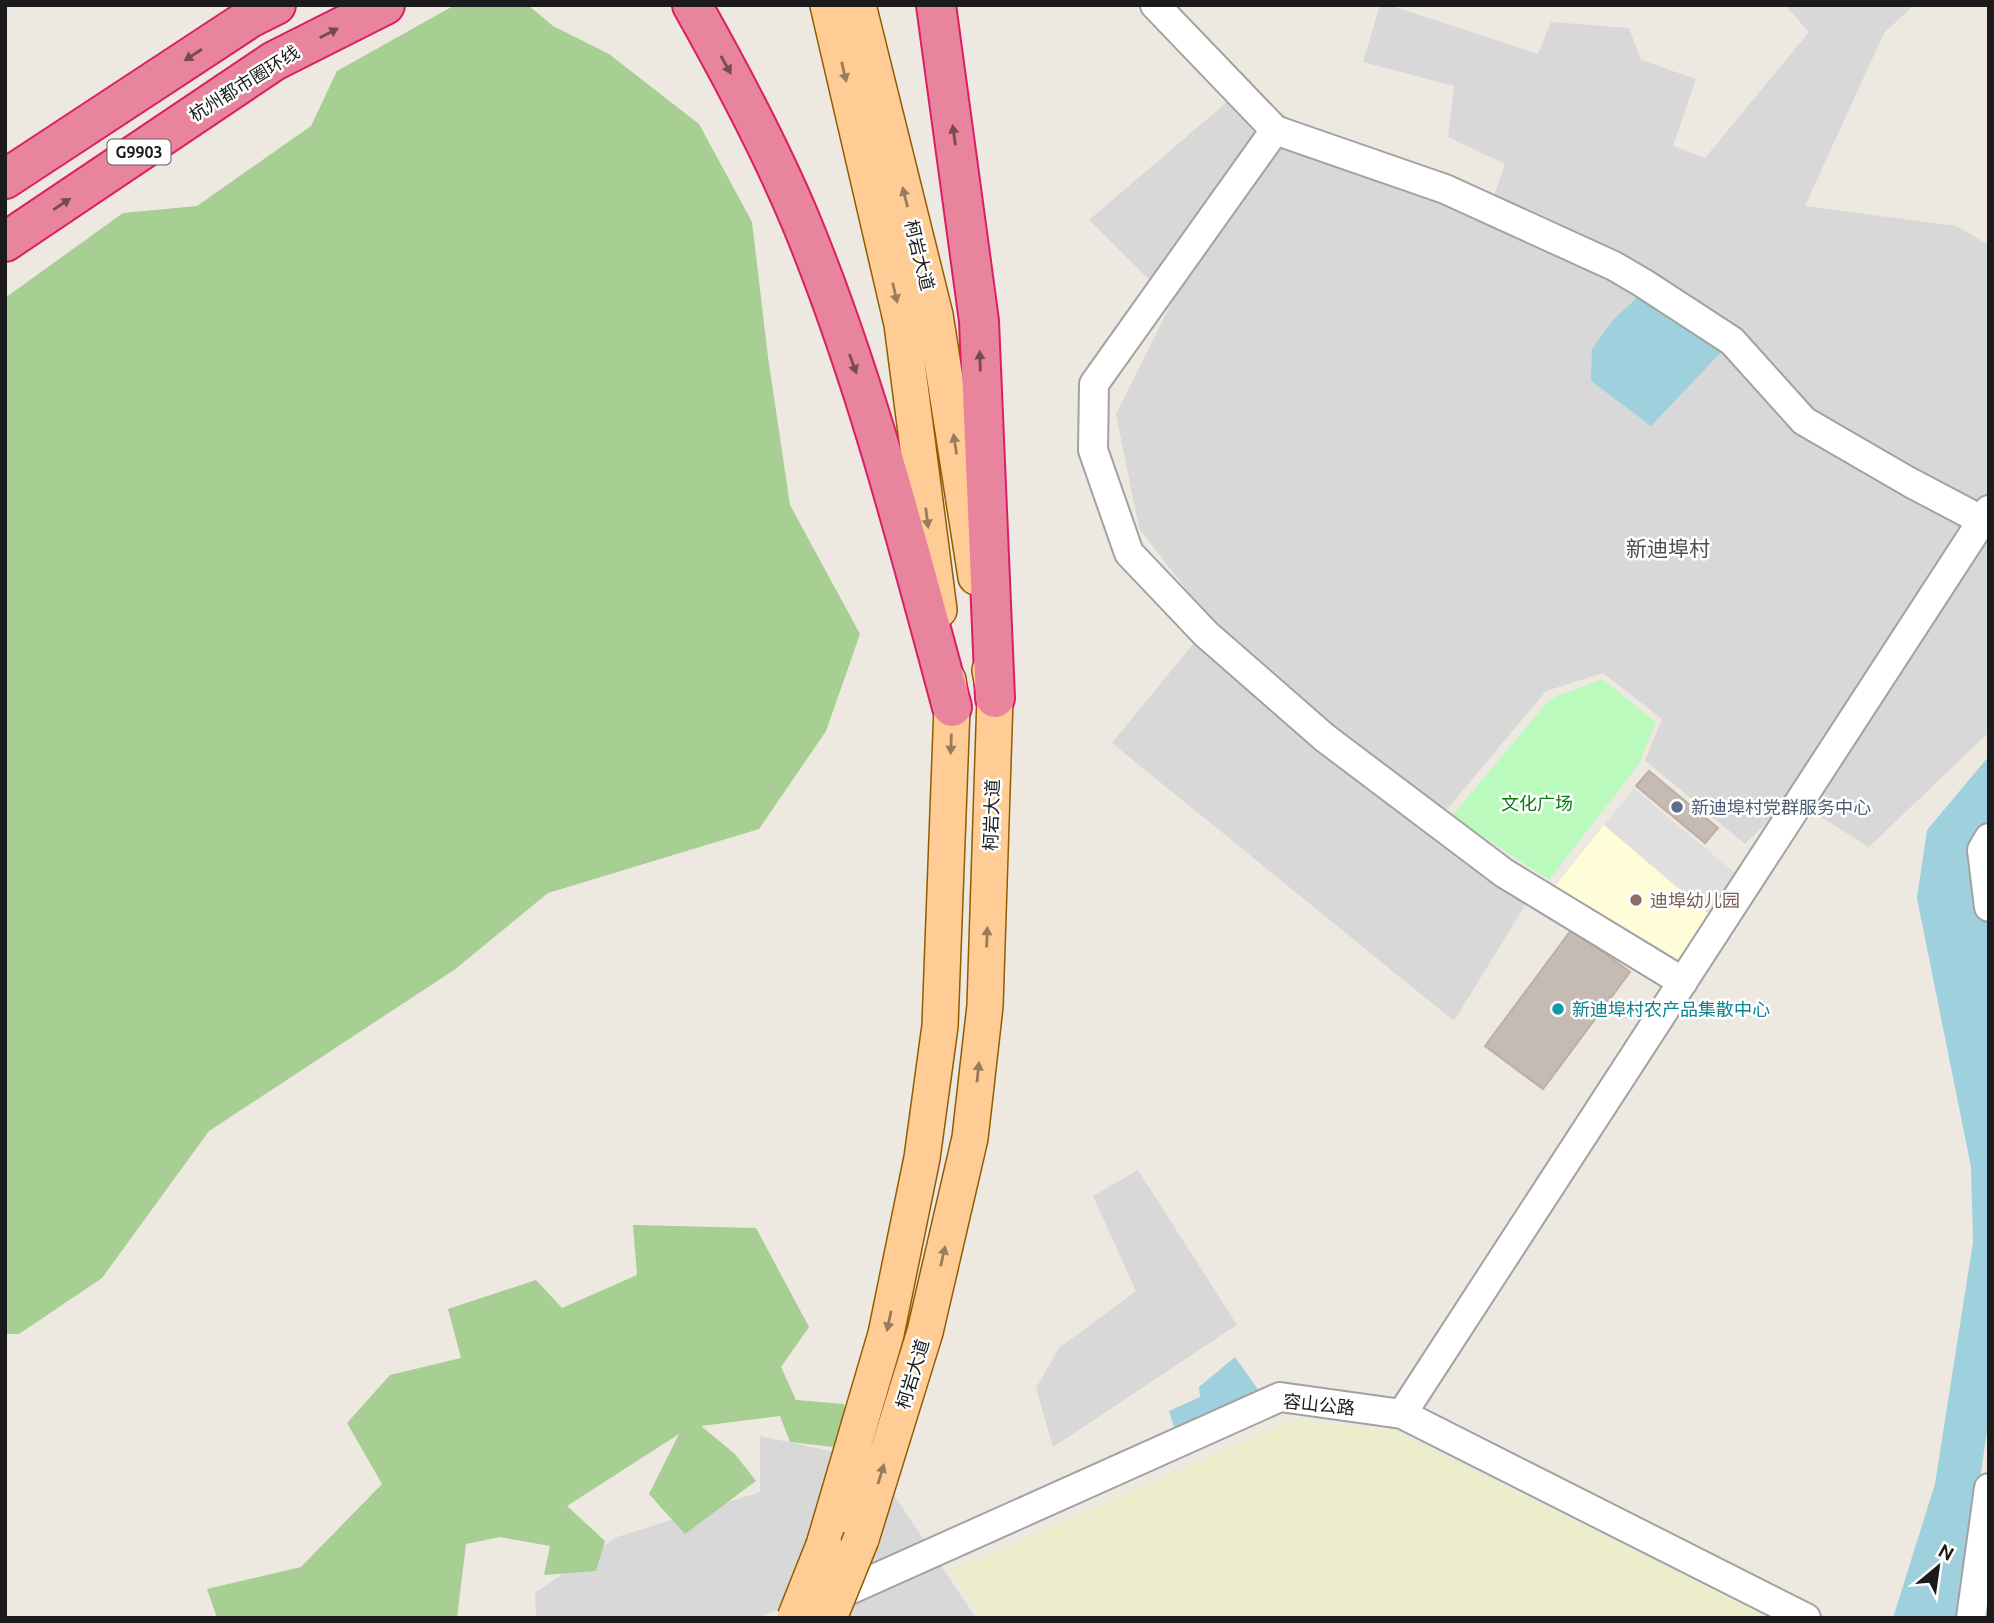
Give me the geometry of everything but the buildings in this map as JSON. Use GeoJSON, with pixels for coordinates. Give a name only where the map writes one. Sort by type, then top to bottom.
{"type":"FeatureCollection","features":[{"type":"Feature","properties":{"kind":"highway","name":"杭州都市圈环线"},"geometry":{"type":"LineString","coordinates":[[5,242],[274,61],[385,5]]}},
{"type":"Feature","properties":{"kind":"highway"},"geometry":{"type":"LineString","coordinates":[[692,5],[737,85],[802,224],[861,386],[902,521],[952,707]]}},
{"type":"Feature","properties":{"kind":"highway"},"geometry":{"type":"LineString","coordinates":[[936,5],[979,321],[995,698]]}},
{"type":"Feature","properties":{"kind":"highway","name":"G9903"},"geometry":{"type":"LineString","coordinates":[[5,179],[263,12]]}},
{"type":"Feature","properties":{"kind":"main road","name":"柯岩大道"},"geometry":{"type":"LineString","coordinates":[[795,1618],[824,1545],[886,1334],[922,1158],[940,1027],[952,707],[902,324],[828,5]]}},
{"type":"Feature","properties":{"kind":"main road","name":"柯岩大道"},"geometry":{"type":"LineString","coordinates":[[829,1618],[860,1539],[925,1332],[970,1138],[985,1006],[995,698],[935,315],[858,5]]}},
{"type":"Feature","properties":{"kind":"street"},"geometry":{"type":"LineString","coordinates":[[1155,5],[1275,131],[1445,189],[1623,272],[1732,341],[1804,421],[1911,483],[1986,518],[1402,1415]]}},
{"type":"Feature","properties":{"kind":"street"},"geometry":{"type":"LineString","coordinates":[[1275,131],[1094,384],[1093,450],[1129,553],[1206,634],[1336,746],[1504,873],[1683,982]]}},
{"type":"Feature","properties":{"kind":"street"},"geometry":{"type":"LineString","coordinates":[[1989,838],[1982,850],[1989,907]]}},
{"type":"Feature","properties":{"kind":"street","name":"容山公路"},"geometry":{"type":"LineString","coordinates":[[787,1618],[1280,1397],[1402,1415],[1806,1618]]}},
{"type":"Feature","properties":{"kind":"street"},"geometry":{"type":"LineString","coordinates":[[1970,1618],[1989,1488]]}},
{"type":"Feature","properties":{"kind":"shaded area"},"geometry":{"type":"Polygon","coordinates":[[[1380,5],[1389,5],[1538,54],[1551,22],[1629,28],[1641,60],[1696,79],[1673,146],[1705,158],[1809,32],[1785,5],[1914,5],[1884,33],[1805,206],[1956,226],[1989,245],[1989,732],[1869,847],[1791,798],[1745,844],[1645,760],[1662,719],[1603,673],[1546,691],[1443,814],[1540,881],[1454,1021],[1112,743],[1211,622],[1139,528],[1116,414],[1172,302],[1089,220],[1248,84],[1294,123],[1492,202],[1505,164],[1448,137],[1454,86],[1363,62],[1380,5]]]}},
{"type":"Feature","properties":{"kind":"shaded area"},"geometry":{"type":"Polygon","coordinates":[[[1634,789],[1740,877],[1710,915],[1604,825],[1634,789]]]}},
{"type":"Feature","properties":{"kind":"shaded area","name":"迪埠幼儿园"},"geometry":{"type":"Polygon","coordinates":[[[1604,825],[1710,915],[1680,960],[1555,886],[1604,825]]]}},
{"type":"Feature","properties":{"kind":"shaded area"},"geometry":{"type":"Polygon","coordinates":[[[1138,1170],[1237,1325],[1053,1447],[1036,1388],[1059,1348],[1136,1291],[1093,1196],[1138,1170]]]}},
{"type":"Feature","properties":{"kind":"shaded area"},"geometry":{"type":"Polygon","coordinates":[[[760,1436],[870,1459],[976,1618],[804,1618],[794,1602],[759,1618],[536,1618],[535,1593],[617,1537],[760,1492],[760,1436]]]}},
{"type":"Feature","properties":{"kind":"green space"},"geometry":{"type":"Polygon","coordinates":[[[455,5],[528,5],[553,26],[609,54],[699,124],[752,222],[768,357],[790,505],[860,634],[826,731],[759,829],[548,893],[454,970],[209,1131],[102,1278],[19,1334],[5,1334],[5,298],[123,213],[197,206],[311,126],[337,71],[455,5]]]}},
{"type":"Feature","properties":{"kind":"green space","name":"文化广场"},"geometry":{"type":"Polygon","coordinates":[[[1602,679],[1656,722],[1639,764],[1549,880],[1452,816],[1550,699],[1602,679]]]}},
{"type":"Feature","properties":{"kind":"green space"},"geometry":{"type":"Polygon","coordinates":[[[633,1225],[756,1228],[809,1327],[781,1367],[796,1400],[844,1404],[851,1449],[790,1442],[780,1416],[701,1426],[735,1454],[756,1481],[685,1534],[649,1494],[679,1434],[567,1506],[605,1541],[596,1571],[544,1575],[550,1546],[500,1537],[466,1544],[457,1618],[217,1618],[207,1589],[301,1567],[382,1484],[347,1423],[390,1375],[461,1358],[448,1309],[536,1280],[562,1308],[637,1275],[633,1225]]]}},
{"type":"Feature","properties":{"kind":"green space"},"geometry":{"type":"Polygon","coordinates":[[[1293,1420],[1393,1430],[1759,1612],[1753,1618],[981,1618],[951,1571],[1293,1420]]]}},
{"type":"Feature","properties":{"kind":"water"},"geometry":{"type":"Polygon","coordinates":[[[1641,294],[1726,347],[1651,426],[1591,381],[1592,349],[1613,320],[1641,294]]]}},
{"type":"Feature","properties":{"kind":"water"},"geometry":{"type":"Polygon","coordinates":[[[1989,756],[1989,830],[1977,849],[1989,938],[1989,1417],[1960,1618],[1893,1618],[1935,1484],[1973,1242],[1971,1167],[1917,898],[1927,830],[1989,756]]]}},
{"type":"Feature","properties":{"kind":"water"},"geometry":{"type":"Polygon","coordinates":[[[1235,1357],[1262,1395],[1175,1430],[1169,1411],[1200,1397],[1199,1387],[1235,1357]]]}},
{"type":"Feature","properties":{"kind":"place","name":"新迪埠村党群服务中心"},"geometry":{"type":"Point","coordinates":[1677,807]}},
{"type":"Feature","properties":{"kind":"place","name":"迪埠幼儿园"},"geometry":{"type":"Point","coordinates":[1636,900]}},
{"type":"Feature","properties":{"kind":"place","name":"新迪埠村农产品集散中心"},"geometry":{"type":"Point","coordinates":[1558,1009]}},
{"type":"Feature","properties":{"kind":"district","name":"新迪埠村"},"geometry":{"type":"Point","coordinates":[1668,548]}}]}
